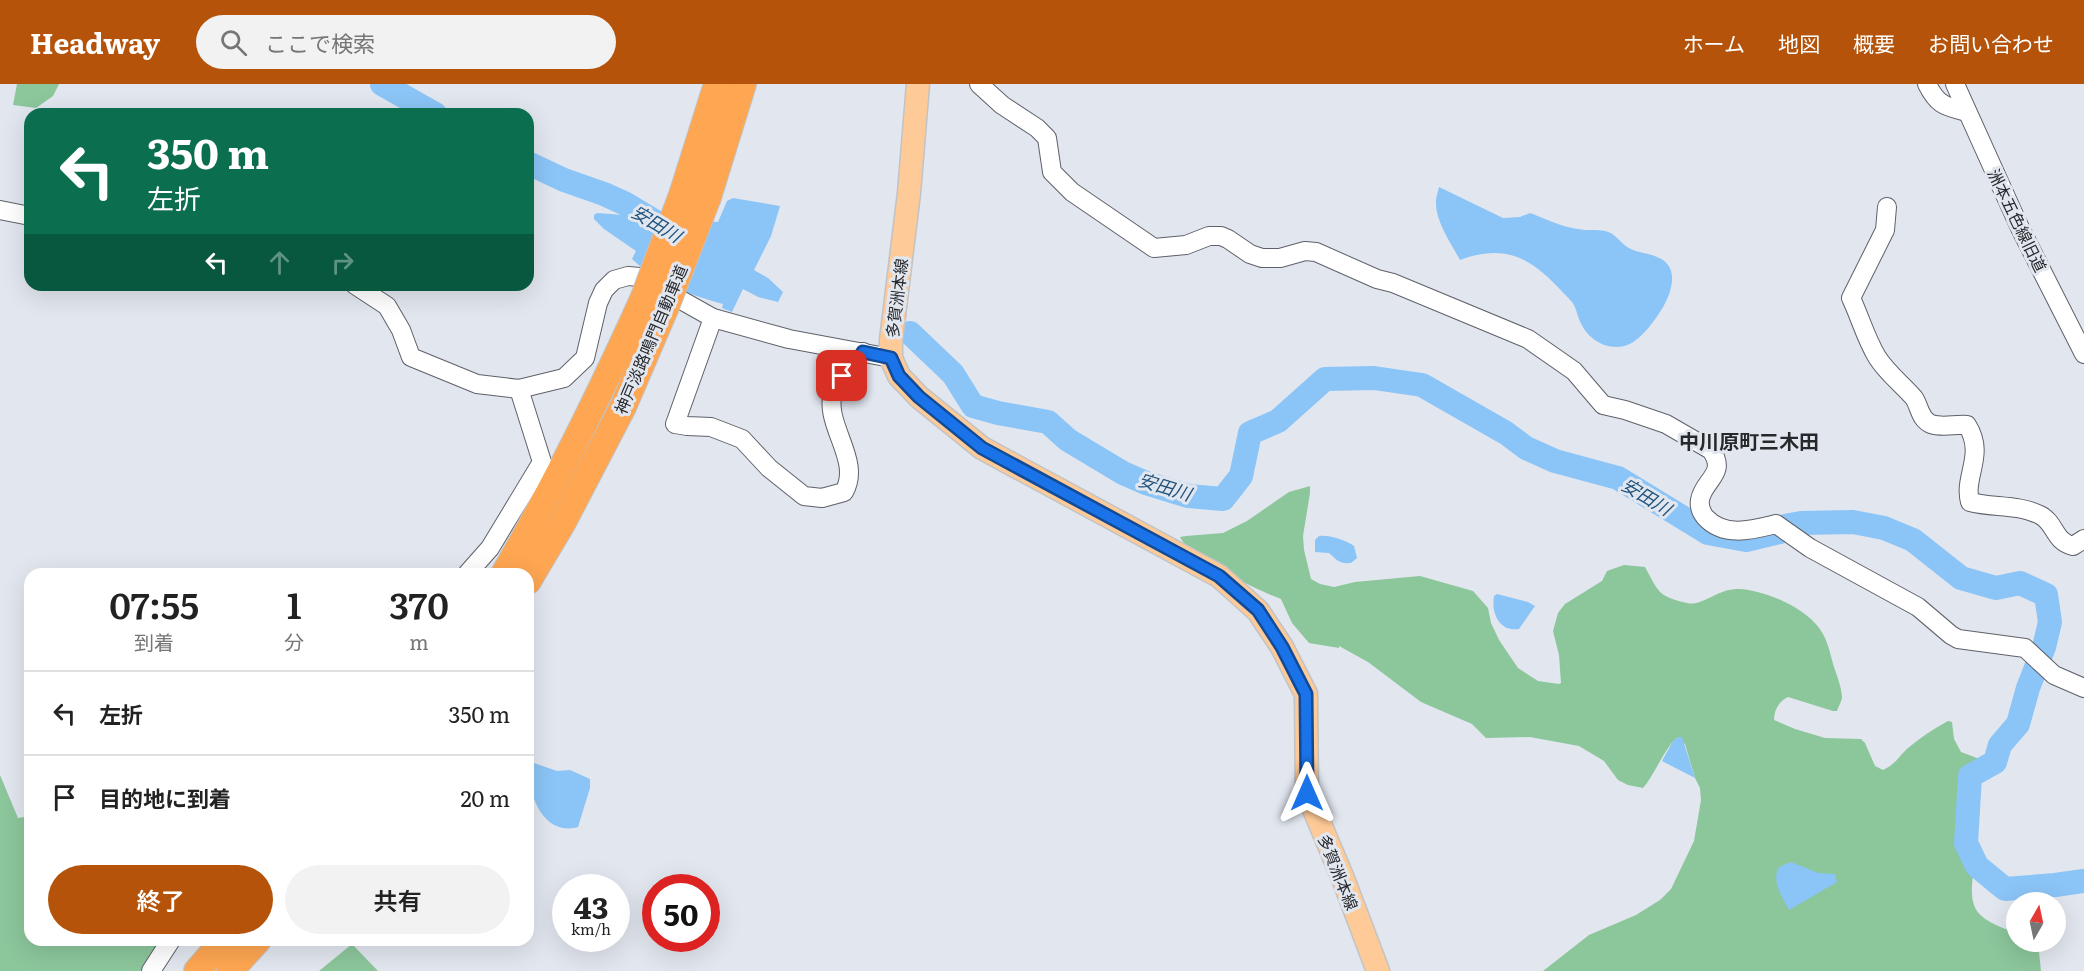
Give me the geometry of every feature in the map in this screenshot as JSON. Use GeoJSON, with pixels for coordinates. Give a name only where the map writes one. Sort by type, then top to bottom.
{"type":"FeatureCollection","features":[{"type":"Feature","properties":{"kind":"highway","name":"神戸淡路鳴門自動車道"},"geometry":{"type":"LineString","coordinates":[[534,571],[563,522],[623,407],[655,303],[683,192],[717,84]]}},
{"type":"Feature","properties":{"kind":"highway","name":"神戸淡路鳴門自動車道"},"geometry":{"type":"LineString","coordinates":[[507,568],[540,512],[600,394],[655,303],[708,197],[743,84]]}},
{"type":"Feature","properties":{"kind":"highway"},"geometry":{"type":"LineString","coordinates":[[196,971],[219,946]]}},
{"type":"Feature","properties":{"kind":"highway"},"geometry":{"type":"LineString","coordinates":[[230,971],[253,946]]}},
{"type":"Feature","properties":{"kind":"main road","name":"多賀洲本線"},"geometry":{"type":"LineString","coordinates":[[918,84],[909,193],[891,340],[891,358],[899,376],[919,397],[982,448],[1219,576],[1258,610],[1282,647],[1306,694],[1307,793],[1378,971]]}},
{"type":"Feature","properties":{"kind":"street"},"geometry":{"type":"LineString","coordinates":[[979,84],[1002,105],[1037,128],[1047,138],[1052,172],[1072,192],[1154,248],[1185,245],[1209,236],[1221,236],[1250,254],[1262,258],[1280,258],[1305,251],[1316,252],[1377,279],[1393,283],[1528,339],[1574,371],[1603,405],[1666,424],[1711,450],[1715,457],[1716,471],[1700,496],[1699,504],[1708,520],[1722,529],[1738,531],[1776,524],[1810,548],[1918,606],[1958,639],[2018,645],[2039,659],[2055,675],[2084,688]]}},
{"type":"Feature","properties":{"kind":"street"},"geometry":{"type":"LineString","coordinates":[[1928,84],[1941,104],[1967,112]]}},
{"type":"Feature","properties":{"kind":"street","name":"洲本五色線旧道"},"geometry":{"type":"LineString","coordinates":[[1955,84],[2020,228],[2084,354]]}},
{"type":"Feature","properties":{"kind":"street"},"geometry":{"type":"LineString","coordinates":[[1887,207],[1885,230],[1851,298],[1875,354],[1884,367],[1914,398],[1928,423],[1942,427],[1955,424],[1967,425],[1974,444],[1975,459],[1969,490],[1970,502],[1984,506],[2013,507],[2039,515],[2048,520],[2057,536],[2066,544],[2073,546],[2084,539]]}},
{"type":"Feature","properties":{"kind":"street"},"geometry":{"type":"LineString","coordinates":[[0,210],[24,215]]}},
{"type":"Feature","properties":{"kind":"street"},"geometry":{"type":"LineString","coordinates":[[364,291],[387,306],[401,330],[411,357],[477,384],[519,389],[564,378],[585,358],[598,303],[604,290],[614,280],[628,276],[640,278],[713,318],[789,339],[891,358]]}},
{"type":"Feature","properties":{"kind":"street"},"geometry":{"type":"LineString","coordinates":[[713,318],[675,424],[711,427],[742,439],[769,468],[804,496],[822,498],[844,492],[849,483],[849,469],[831,405],[834,389],[842,376],[856,364],[863,352]]}},
{"type":"Feature","properties":{"kind":"street"},"geometry":{"type":"LineString","coordinates":[[472,568],[490,548],[542,462],[519,389]]}},
{"type":"Feature","properties":{"kind":"street"},"geometry":{"type":"LineString","coordinates":[[151,971],[167,946]]}},
{"type":"Feature","properties":{"kind":"green space"},"geometry":{"type":"Polygon","coordinates":[[[17,84],[59,84],[53,96],[36,108],[13,105],[17,84]]]}},
{"type":"Feature","properties":{"kind":"green space"},"geometry":{"type":"Polygon","coordinates":[[[1310,486],[1303,536],[1311,579],[1334,587],[1355,582],[1420,576],[1473,591],[1488,608],[1491,623],[1499,640],[1518,668],[1538,681],[1561,683],[1559,655],[1553,631],[1558,613],[1565,604],[1602,581],[1607,571],[1624,565],[1645,567],[1660,592],[1687,603],[1693,604],[1724,591],[1739,589],[1775,597],[1799,610],[1818,627],[1824,636],[1842,698],[1837,711],[1833,711],[1788,697],[1778,706],[1774,720],[1825,738],[1861,739],[1875,766],[1883,770],[1927,734],[1948,721],[1952,722],[1954,739],[1961,752],[1980,761],[1966,773],[1962,827],[1967,859],[1974,868],[1972,895],[1974,904],[1983,917],[2006,929],[2006,952],[2039,952],[2041,971],[1543,971],[1589,935],[1636,915],[1660,900],[1671,889],[1694,841],[1701,800],[1700,788],[1685,744],[1678,737],[1674,741],[1643,788],[1618,780],[1604,761],[1579,746],[1530,737],[1486,738],[1472,724],[1421,702],[1368,662],[1339,646],[1339,648],[1309,643],[1292,623],[1281,599],[1257,589],[1210,563],[1196,554],[1180,537],[1223,533],[1247,521],[1289,492],[1310,486]]]}},
{"type":"Feature","properties":{"kind":"green space"},"geometry":{"type":"Polygon","coordinates":[[[0,775],[18,818],[24,817],[24,946],[158,946],[143,971],[0,971],[0,775]]]}},
{"type":"Feature","properties":{"kind":"green space"},"geometry":{"type":"Polygon","coordinates":[[[350,946],[354,946],[378,971],[319,971],[350,946]]]}},
{"type":"Feature","properties":{"kind":"water"},"geometry":{"type":"Polygon","coordinates":[[[1439,187],[1503,218],[1520,217],[1530,213],[1572,228],[1609,232],[1627,247],[1665,262],[1672,275],[1667,300],[1650,326],[1635,341],[1617,347],[1604,345],[1585,330],[1572,302],[1536,267],[1510,255],[1495,253],[1460,260],[1438,216],[1436,201],[1439,187]]]}},
{"type":"Feature","properties":{"kind":"water"},"geometry":{"type":"Polygon","coordinates":[[[733,198],[780,206],[771,236],[754,270],[768,278],[783,292],[778,302],[758,297],[743,289],[732,312],[722,308],[723,304],[674,287],[652,275],[632,259],[636,251],[604,229],[594,219],[597,213],[718,222],[727,201],[733,198]]]}},
{"type":"Feature","properties":{"kind":"water"},"geometry":{"type":"Polygon","coordinates":[[[1319,536],[1333,537],[1354,546],[1357,558],[1351,563],[1344,563],[1329,553],[1315,552],[1315,540],[1319,536]]]}},
{"type":"Feature","properties":{"kind":"water"},"geometry":{"type":"Polygon","coordinates":[[[1497,594],[1535,606],[1519,629],[1506,628],[1498,620],[1493,602],[1497,594]]]}},
{"type":"Feature","properties":{"kind":"water"},"geometry":{"type":"Polygon","coordinates":[[[1682,737],[1695,778],[1662,761],[1673,741],[1682,737]]]}},
{"type":"Feature","properties":{"kind":"water"},"geometry":{"type":"Polygon","coordinates":[[[534,763],[557,771],[570,770],[590,779],[590,788],[578,827],[555,826],[540,811],[535,800],[534,763]]]}},
{"type":"Feature","properties":{"kind":"water"},"geometry":{"type":"Polygon","coordinates":[[[1791,862],[1818,873],[1835,874],[1837,882],[1789,910],[1778,889],[1776,878],[1779,867],[1791,862]]]}},
{"type":"Feature","properties":{"kind":"waterway","name":"安田川"},"geometry":{"type":"LineString","coordinates":[[382,84],[424,108]]}},
{"type":"Feature","properties":{"kind":"waterway","name":"安田川"},"geometry":{"type":"LineString","coordinates":[[534,166],[626,204],[674,233]]}},
{"type":"Feature","properties":{"kind":"waterway","name":"安田川"},"geometry":{"type":"LineString","coordinates":[[910,333],[953,374],[973,406],[1048,422],[1068,440],[1123,473],[1188,496],[1223,499],[1241,476],[1250,433],[1278,421],[1325,379],[1374,378],[1422,385],[1506,433],[1526,448],[1555,461],[1618,478],[1708,533],[1746,540],[1780,532],[1785,526],[1801,523],[1853,522],[1884,528],[1913,540],[1961,578],[1996,588],[2020,583],[2046,595],[2050,622],[2018,724],[2000,745],[1995,762],[1970,776],[1966,843],[1977,866],[2005,889],[2084,881]]}},
{"type":"Feature","properties":{"kind":"district","name":"中川原町三木田"},"geometry":{"type":"Point","coordinates":[1749,440]}},
{"type":"Feature","properties":{"kind":"route"},"geometry":{"type":"LineString","coordinates":[[842,376],[856,364],[863,352],[891,358],[899,376],[919,397],[982,448],[1219,576],[1258,610],[1282,647],[1306,694],[1307,793]]}}]}
